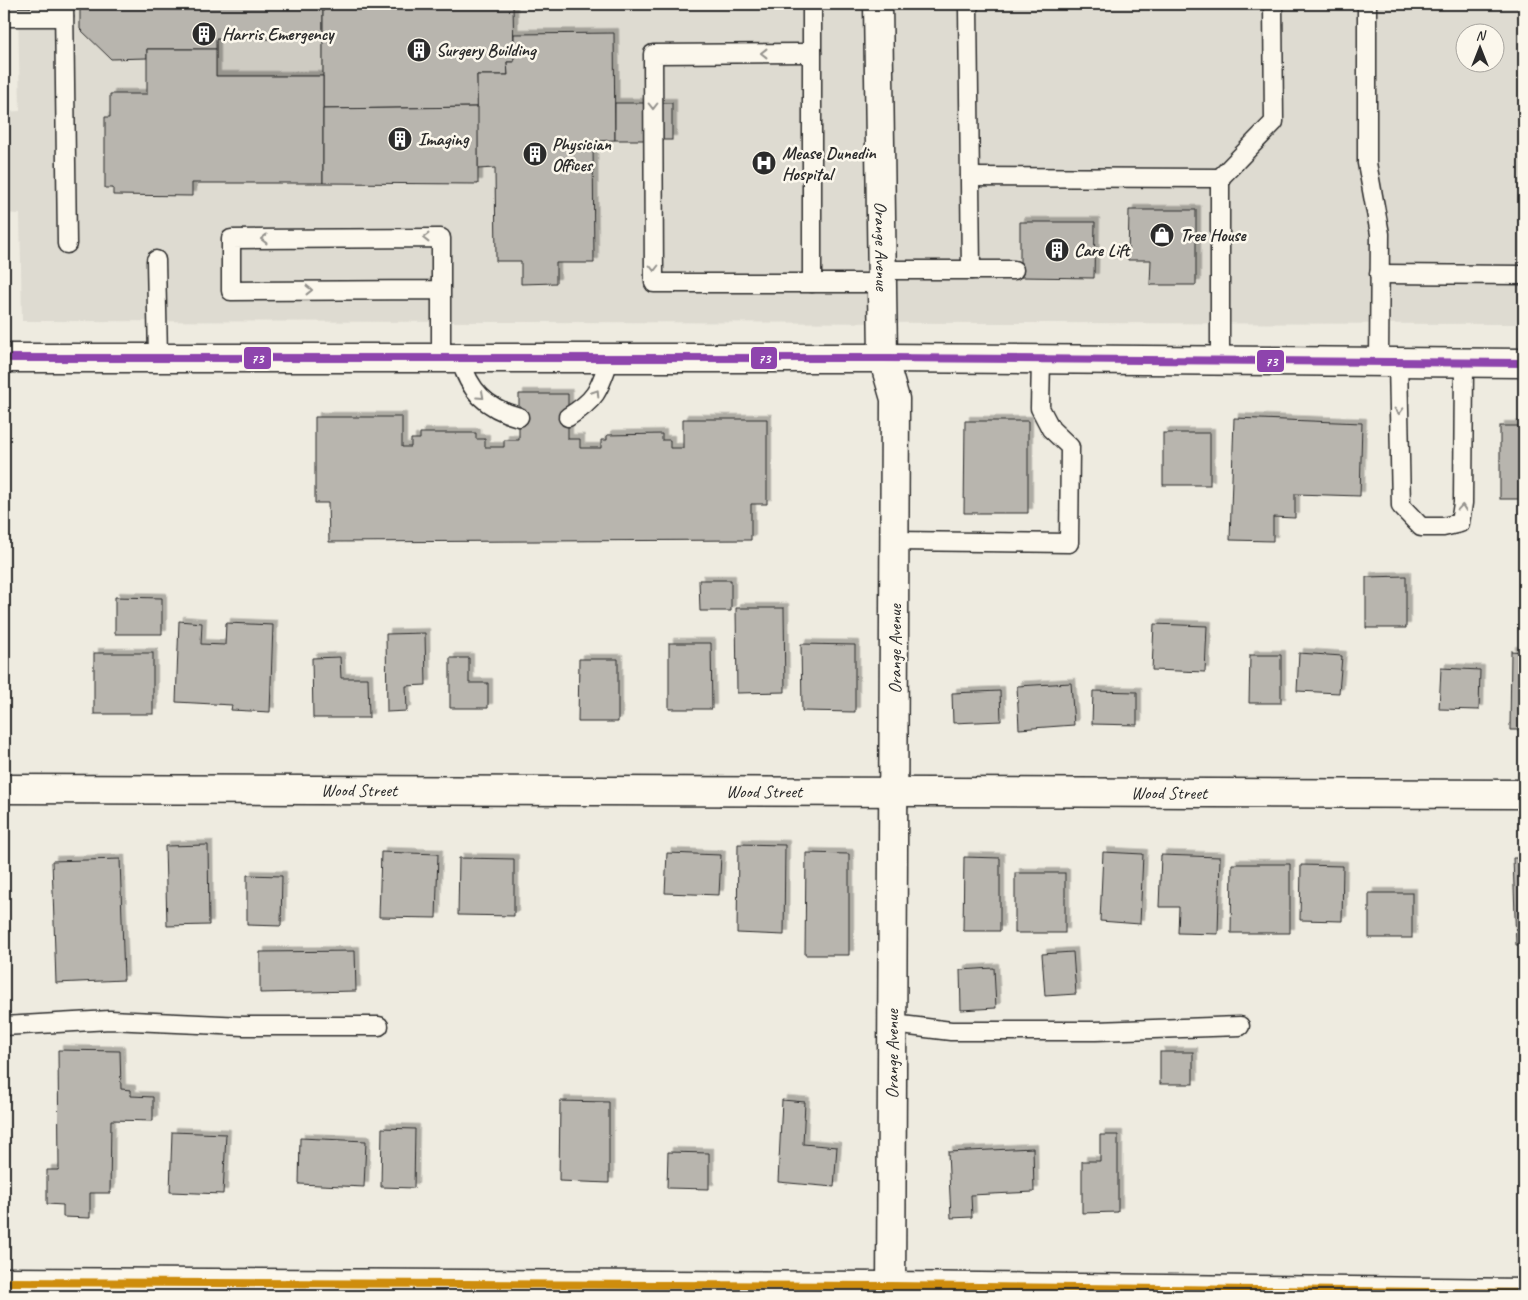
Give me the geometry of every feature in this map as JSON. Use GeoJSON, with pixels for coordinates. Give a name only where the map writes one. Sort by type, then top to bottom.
{"type":"FeatureCollection","features":[{"type":"Feature","properties":{"kind":"street","name":"Orange Avenue"},"geometry":{"type":"LineString","coordinates":[[878,4],[883,358],[895,399],[891,1291]]}},
{"type":"Feature","properties":{"kind":"street"},"geometry":{"type":"LineString","coordinates":[[4,358],[883,358],[1524,363]]}},
{"type":"Feature","properties":{"kind":"street","name":"Wood Street"},"geometry":{"type":"LineString","coordinates":[[4,789],[1524,794]]}},
{"type":"Feature","properties":{"kind":"street"},"geometry":{"type":"LineString","coordinates":[[4,1282],[891,1291],[1524,1293]]}},
{"type":"Feature","properties":{"kind":"lane"},"geometry":{"type":"LineString","coordinates":[[812,4],[812,283]]}},
{"type":"Feature","properties":{"kind":"lane"},"geometry":{"type":"LineString","coordinates":[[970,4],[968,8],[971,270]]}},
{"type":"Feature","properties":{"kind":"lane"},"geometry":{"type":"LineString","coordinates":[[1220,361],[1220,178],[1274,122],[1273,4]]}},
{"type":"Feature","properties":{"kind":"lane"},"geometry":{"type":"LineString","coordinates":[[1367,4],[1367,163],[1380,234],[1379,274],[1401,506],[1421,527],[1443,527],[1460,523],[1463,503],[1464,362]]}},
{"type":"Feature","properties":{"kind":"lane"},"geometry":{"type":"LineString","coordinates":[[4,17],[64,10],[67,244]]}},
{"type":"Feature","properties":{"kind":"lane"},"geometry":{"type":"LineString","coordinates":[[812,54],[653,54],[654,283],[812,283],[971,270],[1014,270]]}},
{"type":"Feature","properties":{"kind":"lane"},"geometry":{"type":"LineString","coordinates":[[970,177],[1220,178]]}},
{"type":"Feature","properties":{"kind":"lane"},"geometry":{"type":"LineString","coordinates":[[440,290],[231,291],[231,239],[441,238],[440,290],[450,358],[474,390],[490,405],[507,414],[518,417]]}},
{"type":"Feature","properties":{"kind":"lane"},"geometry":{"type":"LineString","coordinates":[[156,260],[158,358]]}},
{"type":"Feature","properties":{"kind":"lane"},"geometry":{"type":"LineString","coordinates":[[1379,274],[1524,276]]}},
{"type":"Feature","properties":{"kind":"lane"},"geometry":{"type":"LineString","coordinates":[[568,417],[580,410],[595,396],[610,358]]}},
{"type":"Feature","properties":{"kind":"lane"},"geometry":{"type":"LineString","coordinates":[[895,541],[1069,543],[1070,447],[1050,429],[1040,408],[1041,360]]}},
{"type":"Feature","properties":{"kind":"lane"},"geometry":{"type":"LineString","coordinates":[[4,1026],[110,1020],[244,1026],[379,1026]]}},
{"type":"Feature","properties":{"kind":"lane"},"geometry":{"type":"LineString","coordinates":[[893,1024],[951,1031],[1096,1031],[1240,1026]]}},
{"type":"Feature","properties":{"kind":"shaded area","name":"Mease Dunedin Hospital"},"geometry":{"type":"Polygon","coordinates":[[[18,4],[1524,4],[1524,324],[22,321],[20,214],[4,213],[4,112],[20,111],[18,4]]]}},
{"type":"Feature","properties":{"kind":"shaded area"},"geometry":{"type":"Polygon","coordinates":[[[216,39],[323,39],[323,76],[216,76],[216,39]]]}},
{"type":"Feature","properties":{"kind":"building","name":"Harris Emergency"},"geometry":{"type":"Polygon","coordinates":[[[80,4],[323,4],[323,39],[216,39],[216,49],[147,49],[147,58],[111,59],[80,29],[80,4]]]}},
{"type":"Feature","properties":{"kind":"building","name":"Surgery Building"},"geometry":{"type":"Polygon","coordinates":[[[323,4],[513,4],[514,62],[507,62],[508,75],[477,75],[478,107],[323,109],[323,4]]]}},
{"type":"Feature","properties":{"kind":"building","name":"Physician Offices"},"geometry":{"type":"Polygon","coordinates":[[[614,33],[615,140],[593,141],[594,263],[556,263],[556,283],[521,284],[521,261],[496,261],[495,168],[478,169],[477,75],[508,75],[507,62],[514,62],[514,34],[614,33]]]}},
{"type":"Feature","properties":{"kind":"building"},"geometry":{"type":"Polygon","coordinates":[[[147,49],[216,49],[216,76],[323,76],[323,183],[192,183],[192,196],[113,195],[113,188],[105,188],[105,117],[110,117],[110,94],[147,94],[147,49]]]}},
{"type":"Feature","properties":{"kind":"building"},"geometry":{"type":"Polygon","coordinates":[[[615,103],[672,103],[672,140],[615,140],[615,103]]]}},
{"type":"Feature","properties":{"kind":"building","name":"Imaging"},"geometry":{"type":"Polygon","coordinates":[[[478,107],[478,184],[323,183],[323,109],[478,107]]]}},
{"type":"Feature","properties":{"kind":"building","name":"Tree House"},"geometry":{"type":"Polygon","coordinates":[[[1129,210],[1196,210],[1196,285],[1150,285],[1151,260],[1128,260],[1129,210]]]}},
{"type":"Feature","properties":{"kind":"building","name":"Care Lift"},"geometry":{"type":"Polygon","coordinates":[[[1020,222],[1095,222],[1094,278],[1020,277],[1020,222]]]}},
{"type":"Feature","properties":{"kind":"building"},"geometry":{"type":"Polygon","coordinates":[[[519,394],[568,394],[568,439],[580,439],[580,448],[601,448],[601,440],[607,440],[607,435],[662,434],[662,440],[670,440],[670,448],[683,448],[683,419],[767,419],[767,504],[751,504],[751,540],[329,542],[328,503],[315,503],[315,417],[402,417],[402,447],[411,447],[411,439],[420,439],[420,433],[476,433],[476,439],[485,439],[485,447],[504,447],[504,440],[519,440],[519,394]]]}},
{"type":"Feature","properties":{"kind":"building"},"geometry":{"type":"Polygon","coordinates":[[[1234,418],[1362,423],[1360,496],[1295,494],[1295,518],[1273,517],[1273,541],[1230,540],[1234,418]]]}},
{"type":"Feature","properties":{"kind":"building"},"geometry":{"type":"Polygon","coordinates":[[[965,421],[1028,421],[1028,513],[964,513],[965,421]]]}},
{"type":"Feature","properties":{"kind":"building"},"geometry":{"type":"Polygon","coordinates":[[[1500,426],[1524,426],[1524,499],[1500,499],[1500,426]]]}},
{"type":"Feature","properties":{"kind":"building"},"geometry":{"type":"Polygon","coordinates":[[[1163,433],[1210,433],[1210,485],[1163,485],[1163,433]]]}},
{"type":"Feature","properties":{"kind":"building"},"geometry":{"type":"Polygon","coordinates":[[[1406,576],[1406,628],[1366,628],[1366,577],[1406,576]]]}},
{"type":"Feature","properties":{"kind":"building"},"geometry":{"type":"Polygon","coordinates":[[[699,580],[731,580],[731,611],[700,611],[699,580]]]}},
{"type":"Feature","properties":{"kind":"building"},"geometry":{"type":"Polygon","coordinates":[[[115,597],[162,598],[162,634],[115,634],[115,597]]]}},
{"type":"Feature","properties":{"kind":"building"},"geometry":{"type":"Polygon","coordinates":[[[736,608],[784,608],[785,692],[737,693],[736,608]]]}},
{"type":"Feature","properties":{"kind":"building"},"geometry":{"type":"Polygon","coordinates":[[[179,621],[202,623],[201,644],[225,645],[226,623],[273,625],[270,712],[231,710],[232,705],[176,702],[179,621]]]}},
{"type":"Feature","properties":{"kind":"building"},"geometry":{"type":"Polygon","coordinates":[[[1154,624],[1207,626],[1205,672],[1152,670],[1154,624]]]}},
{"type":"Feature","properties":{"kind":"building"},"geometry":{"type":"Polygon","coordinates":[[[425,633],[426,685],[406,686],[407,711],[387,712],[386,634],[425,633]]]}},
{"type":"Feature","properties":{"kind":"building"},"geometry":{"type":"Polygon","coordinates":[[[669,643],[711,643],[712,709],[669,709],[669,643]]]}},
{"type":"Feature","properties":{"kind":"building"},"geometry":{"type":"Polygon","coordinates":[[[801,644],[855,645],[855,712],[802,711],[801,644]]]}},
{"type":"Feature","properties":{"kind":"building"},"geometry":{"type":"Polygon","coordinates":[[[1511,651],[1524,652],[1524,730],[1510,730],[1511,651]]]}},
{"type":"Feature","properties":{"kind":"building"},"geometry":{"type":"Polygon","coordinates":[[[94,653],[153,653],[153,714],[94,714],[94,653]]]}},
{"type":"Feature","properties":{"kind":"building"},"geometry":{"type":"Polygon","coordinates":[[[1299,653],[1342,656],[1339,693],[1297,691],[1299,653]]]}},
{"type":"Feature","properties":{"kind":"building"},"geometry":{"type":"Polygon","coordinates":[[[1250,655],[1281,655],[1281,703],[1249,703],[1250,655]]]}},
{"type":"Feature","properties":{"kind":"building"},"geometry":{"type":"Polygon","coordinates":[[[340,657],[341,678],[368,678],[369,718],[313,718],[312,658],[340,657]]]}},
{"type":"Feature","properties":{"kind":"building"},"geometry":{"type":"Polygon","coordinates":[[[450,658],[469,658],[469,683],[488,683],[488,708],[450,708],[450,658]]]}},
{"type":"Feature","properties":{"kind":"building"},"geometry":{"type":"Polygon","coordinates":[[[579,659],[618,659],[618,722],[578,722],[579,659]]]}},
{"type":"Feature","properties":{"kind":"building"},"geometry":{"type":"Polygon","coordinates":[[[1441,668],[1480,670],[1479,710],[1439,709],[1441,668]]]}},
{"type":"Feature","properties":{"kind":"building"},"geometry":{"type":"Polygon","coordinates":[[[1071,683],[1074,725],[1019,729],[1017,686],[1071,683]]]}},
{"type":"Feature","properties":{"kind":"building"},"geometry":{"type":"Polygon","coordinates":[[[1000,691],[1001,721],[953,723],[952,693],[1000,691]]]}},
{"type":"Feature","properties":{"kind":"building"},"geometry":{"type":"Polygon","coordinates":[[[1093,691],[1137,692],[1137,725],[1092,724],[1093,691]]]}},
{"type":"Feature","properties":{"kind":"building"},"geometry":{"type":"Polygon","coordinates":[[[738,844],[785,845],[784,935],[737,933],[738,844]]]}},
{"type":"Feature","properties":{"kind":"building"},"geometry":{"type":"Polygon","coordinates":[[[208,845],[209,925],[167,926],[165,846],[208,845]]]}},
{"type":"Feature","properties":{"kind":"building"},"geometry":{"type":"Polygon","coordinates":[[[381,852],[438,854],[436,918],[379,917],[381,852]]]}},
{"type":"Feature","properties":{"kind":"building"},"geometry":{"type":"Polygon","coordinates":[[[1103,852],[1143,854],[1140,924],[1100,921],[1103,852]]]}},
{"type":"Feature","properties":{"kind":"building"},"geometry":{"type":"Polygon","coordinates":[[[667,853],[721,855],[719,895],[665,893],[667,853]]]}},
{"type":"Feature","properties":{"kind":"building"},"geometry":{"type":"Polygon","coordinates":[[[806,853],[849,854],[849,955],[805,955],[806,853]]]}},
{"type":"Feature","properties":{"kind":"building"},"geometry":{"type":"Polygon","coordinates":[[[1161,855],[1220,857],[1218,934],[1178,933],[1179,907],[1159,907],[1161,855]]]}},
{"type":"Feature","properties":{"kind":"building"},"geometry":{"type":"Polygon","coordinates":[[[964,857],[1000,858],[1000,931],[963,931],[964,857]]]}},
{"type":"Feature","properties":{"kind":"building"},"geometry":{"type":"Polygon","coordinates":[[[459,858],[514,859],[514,916],[458,915],[459,858]]]}},
{"type":"Feature","properties":{"kind":"building"},"geometry":{"type":"Polygon","coordinates":[[[1513,858],[1524,858],[1524,945],[1516,945],[1513,858]]]}},
{"type":"Feature","properties":{"kind":"building"},"geometry":{"type":"Polygon","coordinates":[[[120,859],[124,980],[56,983],[52,861],[120,859]]]}},
{"type":"Feature","properties":{"kind":"building"},"geometry":{"type":"Polygon","coordinates":[[[1232,864],[1290,864],[1290,933],[1231,933],[1232,864]]]}},
{"type":"Feature","properties":{"kind":"building"},"geometry":{"type":"Polygon","coordinates":[[[1301,865],[1343,866],[1342,921],[1300,920],[1301,865]]]}},
{"type":"Feature","properties":{"kind":"building"},"geometry":{"type":"Polygon","coordinates":[[[1015,873],[1065,873],[1065,933],[1015,933],[1015,873]]]}},
{"type":"Feature","properties":{"kind":"building"},"geometry":{"type":"Polygon","coordinates":[[[247,875],[282,876],[281,926],[247,925],[247,875]]]}},
{"type":"Feature","properties":{"kind":"building"},"geometry":{"type":"Polygon","coordinates":[[[1369,893],[1412,893],[1412,938],[1369,938],[1369,893]]]}},
{"type":"Feature","properties":{"kind":"building"},"geometry":{"type":"Polygon","coordinates":[[[355,951],[356,991],[260,993],[260,952],[355,951]]]}},
{"type":"Feature","properties":{"kind":"building"},"geometry":{"type":"Polygon","coordinates":[[[1073,952],[1076,994],[1045,996],[1042,954],[1073,952]]]}},
{"type":"Feature","properties":{"kind":"building"},"geometry":{"type":"Polygon","coordinates":[[[994,968],[996,1008],[961,1010],[960,970],[994,968]]]}},
{"type":"Feature","properties":{"kind":"building"},"geometry":{"type":"Polygon","coordinates":[[[58,1050],[120,1051],[121,1089],[131,1090],[131,1096],[153,1097],[153,1121],[111,1120],[110,1193],[90,1193],[90,1218],[63,1217],[63,1205],[47,1204],[47,1170],[59,1170],[58,1050]]]}},
{"type":"Feature","properties":{"kind":"building"},"geometry":{"type":"Polygon","coordinates":[[[1160,1052],[1193,1052],[1193,1084],[1160,1084],[1160,1052]]]}},
{"type":"Feature","properties":{"kind":"building"},"geometry":{"type":"Polygon","coordinates":[[[782,1100],[805,1102],[803,1144],[837,1147],[834,1187],[778,1182],[782,1100]]]}},
{"type":"Feature","properties":{"kind":"building"},"geometry":{"type":"Polygon","coordinates":[[[560,1101],[609,1102],[609,1183],[559,1181],[560,1101]]]}},
{"type":"Feature","properties":{"kind":"building"},"geometry":{"type":"Polygon","coordinates":[[[382,1128],[415,1129],[414,1188],[381,1187],[382,1128]]]}},
{"type":"Feature","properties":{"kind":"building"},"geometry":{"type":"Polygon","coordinates":[[[172,1132],[226,1134],[223,1194],[170,1192],[172,1132]]]}},
{"type":"Feature","properties":{"kind":"building"},"geometry":{"type":"Polygon","coordinates":[[[1100,1135],[1118,1135],[1118,1212],[1082,1213],[1082,1161],[1100,1161],[1100,1135]]]}},
{"type":"Feature","properties":{"kind":"building"},"geometry":{"type":"Polygon","coordinates":[[[300,1138],[366,1141],[364,1187],[299,1184],[300,1138]]]}},
{"type":"Feature","properties":{"kind":"building"},"geometry":{"type":"Polygon","coordinates":[[[1033,1148],[1034,1192],[971,1195],[972,1217],[951,1218],[948,1152],[1033,1148]]]}},
{"type":"Feature","properties":{"kind":"building"},"geometry":{"type":"Polygon","coordinates":[[[668,1152],[709,1153],[709,1189],[667,1188],[668,1152]]]}},
{"type":"Feature","properties":{"kind":"transit line","name":"73"},"geometry":{"type":"LineString","coordinates":[[4,358],[883,358],[1524,363]]}},
{"type":"Feature","properties":{"kind":"transit line"},"geometry":{"type":"LineString","coordinates":[[4,1282],[891,1286],[1524,1293]]}},
{"type":"Feature","properties":{"kind":"place","name":"Harris Emergency"},"geometry":{"type":"Point","coordinates":[204,34]}},
{"type":"Feature","properties":{"kind":"place","name":"Surgery Building"},"geometry":{"type":"Point","coordinates":[419,50]}},
{"type":"Feature","properties":{"kind":"place","name":"Imaging"},"geometry":{"type":"Point","coordinates":[400,139]}},
{"type":"Feature","properties":{"kind":"place","name":"Physician Offices"},"geometry":{"type":"Point","coordinates":[535,154]}},
{"type":"Feature","properties":{"kind":"place","name":"Mease Dunedin Hospital"},"geometry":{"type":"Point","coordinates":[764,163]}},
{"type":"Feature","properties":{"kind":"place","name":"Tree House"},"geometry":{"type":"Point","coordinates":[1162,235]}},
{"type":"Feature","properties":{"kind":"place","name":"Care Lift"},"geometry":{"type":"Point","coordinates":[1057,250]}}]}
